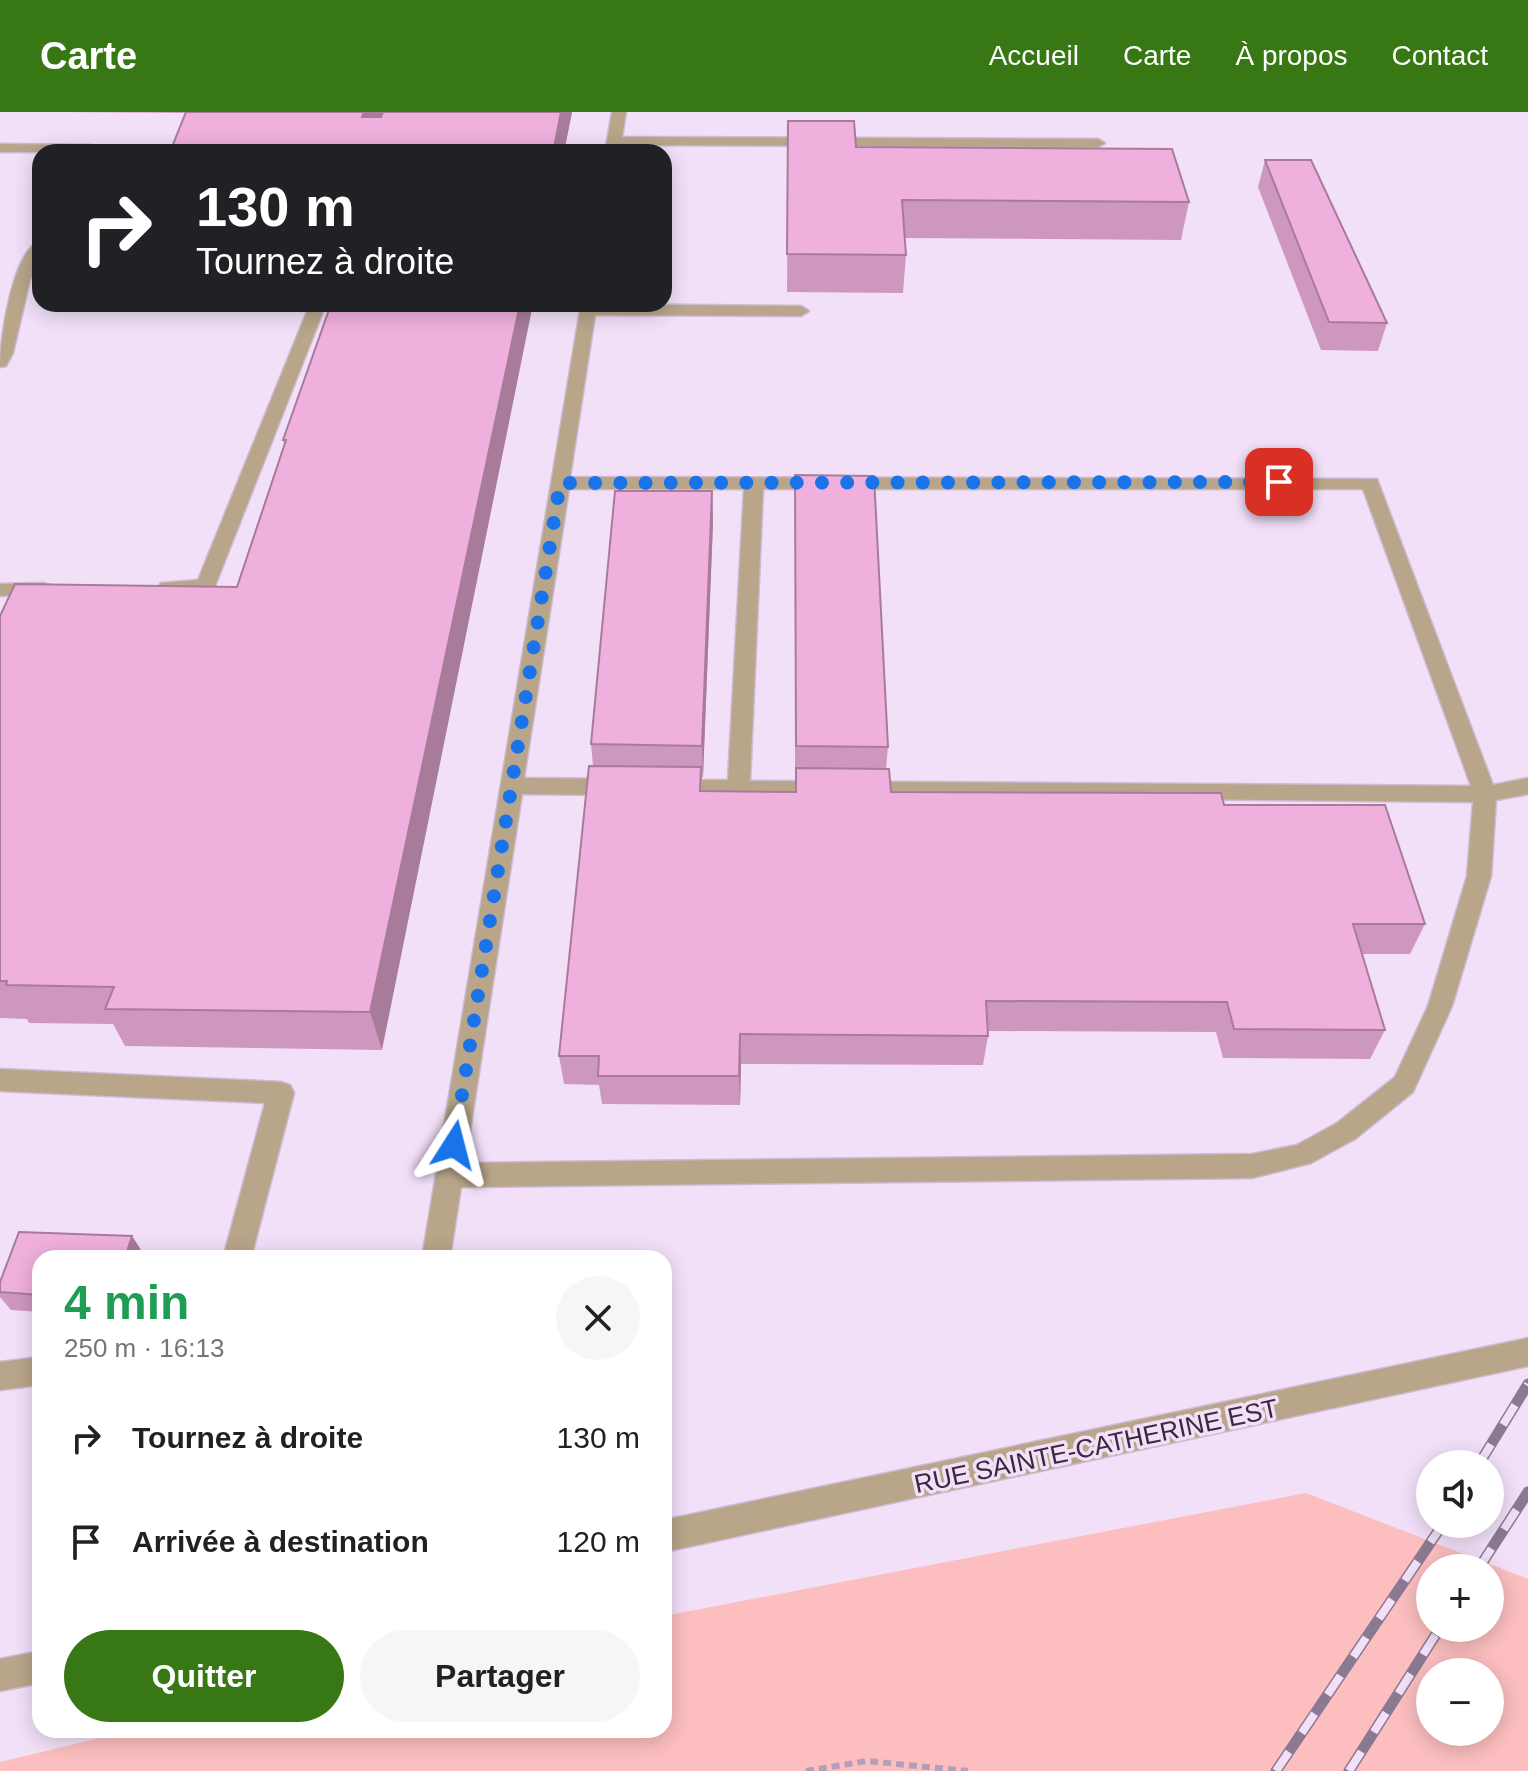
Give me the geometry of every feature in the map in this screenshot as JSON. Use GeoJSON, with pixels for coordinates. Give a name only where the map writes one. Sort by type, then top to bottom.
{"type":"FeatureCollection","features":[{"type":"Feature","properties":{"kind":"street"},"geometry":{"type":"LineString","coordinates":[[614,144],[619,112]]}},
{"type":"Feature","properties":{"kind":"street"},"geometry":{"type":"LineString","coordinates":[[672,147],[1098,143]]}},
{"type":"Feature","properties":{"kind":"street"},"geometry":{"type":"LineString","coordinates":[[0,148],[32,148]]}},
{"type":"Feature","properties":{"kind":"street"},"geometry":{"type":"LineString","coordinates":[[0,362],[5,353],[22,280],[32,261]]}},
{"type":"Feature","properties":{"kind":"street"},"geometry":{"type":"LineString","coordinates":[[672,309],[801,311]]}},
{"type":"Feature","properties":{"kind":"street"},"geometry":{"type":"LineString","coordinates":[[142,588],[205,586],[315,312]]}},
{"type":"Feature","properties":{"kind":"street"},"geometry":{"type":"LineString","coordinates":[[437,1250],[587,312]]}},
{"type":"Feature","properties":{"kind":"street"},"geometry":{"type":"LineString","coordinates":[[449,1175],[1252,1166],[1302,1155],[1346,1131],[1404,1084],[1440,1006],[1479,876],[1485,794],[1370,483],[560,483]]}},
{"type":"Feature","properties":{"kind":"street"},"geometry":{"type":"LineString","coordinates":[[739,788],[754,483]]}},
{"type":"Feature","properties":{"kind":"street"},"geometry":{"type":"LineString","coordinates":[[0,590],[63,589]]}},
{"type":"Feature","properties":{"kind":"street"},"geometry":{"type":"LineString","coordinates":[[512,786],[1485,794],[1528,786]]}},
{"type":"Feature","properties":{"kind":"street"},"geometry":{"type":"LineString","coordinates":[[0,1080],[281,1093],[239,1250]]}},
{"type":"Feature","properties":{"kind":"street","name":"RUE SAINTE-CATHERINE EST"},"geometry":{"type":"LineString","coordinates":[[672,1534],[1528,1352]]}},
{"type":"Feature","properties":{"kind":"street"},"geometry":{"type":"LineString","coordinates":[[0,1376],[32,1372]]}},
{"type":"Feature","properties":{"kind":"street"},"geometry":{"type":"LineString","coordinates":[[0,1675],[32,1669]]}},
{"type":"Feature","properties":{"kind":"path"},"geometry":{"type":"LineString","coordinates":[[806,1771],[849,1762],[885,1760],[968,1771]]}},
{"type":"Feature","properties":{"kind":"shaded area"},"geometry":{"type":"Polygon","coordinates":[[[1306,1493],[1463,1554],[1416,1554],[1416,1642],[1504,1642],[1504,1570],[1528,1579],[1528,1771],[0,1771],[0,1762],[100,1738],[672,1738],[672,1614],[1306,1493]]]}},
{"type":"Feature","properties":{"kind":"building"},"geometry":{"type":"Polygon","coordinates":[[[186,112],[364,112],[362,117],[381,117],[383,112],[561,112],[555,144],[173,144],[186,112]]]}},
{"type":"Feature","properties":{"kind":"building"},"geometry":{"type":"Polygon","coordinates":[[[788,121],[854,121],[856,147],[1172,149],[1189,202],[902,200],[906,255],[787,254],[788,121]]]}},
{"type":"Feature","properties":{"kind":"building"},"geometry":{"type":"Polygon","coordinates":[[[1265,160],[1311,160],[1387,323],[1329,322],[1265,160]]]}},
{"type":"Feature","properties":{"kind":"building"},"geometry":{"type":"Polygon","coordinates":[[[328,312],[518,312],[370,1012],[105,1009],[114,987],[6,985],[7,981],[0,981],[0,616],[15,584],[237,587],[286,440],[283,440],[328,312]]]}},
{"type":"Feature","properties":{"kind":"building"},"geometry":{"type":"Polygon","coordinates":[[[795,475],[874,476],[888,747],[796,746],[795,475]]]}},
{"type":"Feature","properties":{"kind":"building"},"geometry":{"type":"Polygon","coordinates":[[[615,491],[712,491],[702,746],[591,744],[615,491]]]}},
{"type":"Feature","properties":{"kind":"building"},"geometry":{"type":"Polygon","coordinates":[[[589,766],[701,767],[700,791],[796,792],[796,768],[889,769],[891,792],[1221,793],[1224,805],[1385,805],[1425,924],[1353,924],[1385,1030],[1234,1029],[1227,1002],[986,1001],[988,1036],[740,1034],[739,1076],[598,1076],[599,1056],[559,1056],[589,766]]]}},
{"type":"Feature","properties":{"kind":"building"},"geometry":{"type":"Polygon","coordinates":[[[19,1232],[132,1236],[128,1250],[32,1250],[32,1294],[0,1292],[0,1282],[19,1232]]]}},
{"type":"Feature","properties":{"kind":"railway"},"geometry":{"type":"LineString","coordinates":[[1488,1450],[1528,1384]]}},
{"type":"Feature","properties":{"kind":"railway"},"geometry":{"type":"LineString","coordinates":[[1488,1554],[1528,1492]]}},
{"type":"Feature","properties":{"kind":"railway"},"geometry":{"type":"LineString","coordinates":[[1276,1771],[1434,1538]]}},
{"type":"Feature","properties":{"kind":"railway"},"geometry":{"type":"LineString","coordinates":[[1349,1771],[1431,1642]]}},
{"type":"Feature","properties":{"kind":"route"},"geometry":{"type":"LineString","coordinates":[[454,1145],[560,483],[1279,482]]}}]}
